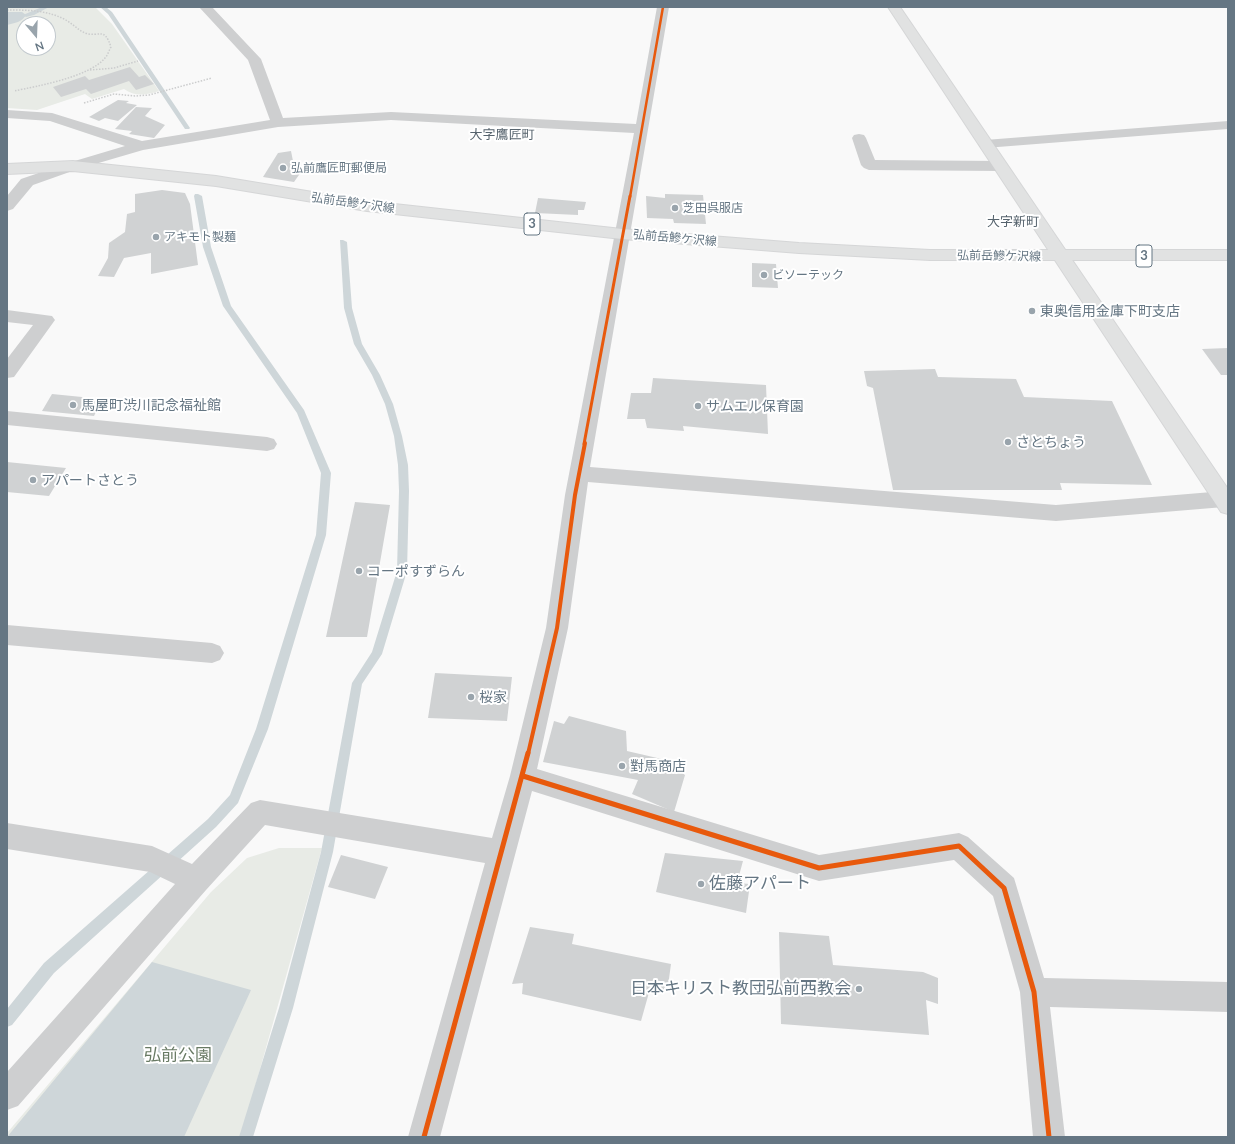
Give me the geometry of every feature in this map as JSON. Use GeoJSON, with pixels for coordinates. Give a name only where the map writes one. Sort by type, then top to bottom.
{"type":"FeatureCollection","features":[{"type":"Feature","properties":{"kind":"main road"},"geometry":{"type":"LineString","coordinates":[[894,7],[1226,502]]}},
{"type":"Feature","properties":{"kind":"main road","name":"弘前岳鰺ケ沢線"},"geometry":{"type":"LineString","coordinates":[[7,169],[73,166],[216,181],[367,206],[622,234],[799,248],[930,255],[1228,255]]}},
{"type":"Feature","properties":{"kind":"street"},"geometry":{"type":"LineString","coordinates":[[205,7],[254,59],[278,123]]}},
{"type":"Feature","properties":{"kind":"street"},"geometry":{"type":"LineString","coordinates":[[424,1137],[523,776],[557,628],[575,495],[663,7]]}},
{"type":"Feature","properties":{"kind":"street"},"geometry":{"type":"LineString","coordinates":[[7,114],[52,117],[141,146]]}},
{"type":"Feature","properties":{"kind":"street"},"geometry":{"type":"LineString","coordinates":[[7,206],[27,182],[73,166],[141,146],[278,123],[391,116],[642,129]]}},
{"type":"Feature","properties":{"kind":"street"},"geometry":{"type":"LineString","coordinates":[[985,144],[1228,125]]}},
{"type":"Feature","properties":{"kind":"street"},"geometry":{"type":"LineString","coordinates":[[859,138],[869,165],[1000,166]]}},
{"type":"Feature","properties":{"kind":"street"},"geometry":{"type":"LineString","coordinates":[[7,316],[46,320],[7,372]]}},
{"type":"Feature","properties":{"kind":"street"},"geometry":{"type":"LineString","coordinates":[[7,418],[267,444]]}},
{"type":"Feature","properties":{"kind":"street"},"geometry":{"type":"LineString","coordinates":[[580,474],[1056,513],[1226,502]]}},
{"type":"Feature","properties":{"kind":"street"},"geometry":{"type":"LineString","coordinates":[[7,635],[212,654]]}},
{"type":"Feature","properties":{"kind":"street"},"geometry":{"type":"LineString","coordinates":[[523,776],[818,868],[959,846],[1004,888],[1034,992],[1049,1137]]}},
{"type":"Feature","properties":{"kind":"street"},"geometry":{"type":"LineString","coordinates":[[7,1094],[196,880],[260,812],[501,853]]}},
{"type":"Feature","properties":{"kind":"street"},"geometry":{"type":"LineString","coordinates":[[7,836],[152,859],[196,880]]}},
{"type":"Feature","properties":{"kind":"street"},"geometry":{"type":"LineString","coordinates":[[1034,992],[1228,997]]}},
{"type":"Feature","properties":{"kind":"path"},"geometry":{"type":"LineString","coordinates":[[7,10],[33,10],[42,12],[64,19],[86,33],[102,33],[108,38],[111,47],[104,58],[89,70]]}},
{"type":"Feature","properties":{"kind":"path"},"geometry":{"type":"LineString","coordinates":[[13,91],[31,88],[89,70],[114,68],[138,61]]}},
{"type":"Feature","properties":{"kind":"path"},"geometry":{"type":"LineString","coordinates":[[82,103],[114,94],[142,96],[160,93],[212,78]]}},
{"type":"Feature","properties":{"kind":"green space"},"geometry":{"type":"Polygon","coordinates":[[[7,7],[95,7],[112,24],[159,91],[150,94],[136,94],[128,92],[124,89],[92,99],[85,94],[37,110],[7,108],[7,7]]]}},
{"type":"Feature","properties":{"kind":"green space","name":"弘前公園"},"geometry":{"type":"Polygon","coordinates":[[[279,848],[322,848],[241,1137],[7,1137],[7,1133],[211,892],[247,858],[279,848]]]}},
{"type":"Feature","properties":{"kind":"shaded area"},"geometry":{"type":"Polygon","coordinates":[[[7,12],[22,12],[26,15],[16,16],[16,23],[7,25],[7,12]]]}},
{"type":"Feature","properties":{"kind":"shaded area"},"geometry":{"type":"Polygon","coordinates":[[[152,962],[251,990],[184,1137],[7,1137],[152,962]]]}},
{"type":"Feature","properties":{"kind":"building"},"geometry":{"type":"Polygon","coordinates":[[[130,67],[139,77],[145,75],[154,84],[136,90],[129,81],[91,94],[86,89],[61,97],[53,87],[85,76],[89,80],[130,67]]]}},
{"type":"Feature","properties":{"kind":"building"},"geometry":{"type":"Polygon","coordinates":[[[118,100],[129,101],[126,103],[137,105],[118,121],[105,118],[99,121],[89,117],[118,100]]]}},
{"type":"Feature","properties":{"kind":"building"},"geometry":{"type":"Polygon","coordinates":[[[136,107],[152,108],[145,116],[165,125],[154,138],[129,134],[132,131],[115,129],[136,107]]]}},
{"type":"Feature","properties":{"kind":"building"},"geometry":{"type":"Polygon","coordinates":[[[291,151],[295,171],[301,172],[294,182],[263,177],[278,153],[291,151]]]}},
{"type":"Feature","properties":{"kind":"building","name":"アキモト製麺"},"geometry":{"type":"Polygon","coordinates":[[[162,190],[185,193],[190,204],[198,265],[151,274],[151,253],[124,258],[114,277],[98,276],[108,258],[109,243],[125,232],[127,214],[135,212],[135,194],[162,190]]]}},
{"type":"Feature","properties":{"kind":"building","name":"芝田呉服店"},"geometry":{"type":"Polygon","coordinates":[[[665,194],[703,195],[706,224],[674,223],[673,219],[647,218],[646,196],[665,198],[665,194]]]}},
{"type":"Feature","properties":{"kind":"building"},"geometry":{"type":"Polygon","coordinates":[[[538,198],[586,202],[584,210],[578,210],[578,215],[535,213],[538,198]]]}},
{"type":"Feature","properties":{"kind":"building","name":"ビソーテック"},"geometry":{"type":"Polygon","coordinates":[[[752,263],[776,264],[778,288],[752,287],[752,263]]]}},
{"type":"Feature","properties":{"kind":"building"},"geometry":{"type":"Polygon","coordinates":[[[1228,348],[1228,375],[1221,375],[1202,349],[1228,348]]]}},
{"type":"Feature","properties":{"kind":"building","name":"さとちょう"},"geometry":{"type":"Polygon","coordinates":[[[935,369],[938,377],[1016,379],[1024,397],[1112,401],[1152,485],[1060,483],[1062,490],[893,490],[873,388],[867,386],[864,371],[935,369]]]}},
{"type":"Feature","properties":{"kind":"building","name":"サムエル保育園"},"geometry":{"type":"Polygon","coordinates":[[[653,378],[766,385],[768,434],[683,426],[684,431],[647,428],[645,419],[627,419],[631,393],[651,393],[653,378]]]}},
{"type":"Feature","properties":{"kind":"building","name":"馬屋町渋川記念福祉館"},"geometry":{"type":"Polygon","coordinates":[[[52,394],[102,399],[94,416],[42,411],[52,394]]]}},
{"type":"Feature","properties":{"kind":"building","name":"アパートさとう"},"geometry":{"type":"Polygon","coordinates":[[[7,462],[66,468],[49,496],[7,492],[7,462]]]}},
{"type":"Feature","properties":{"kind":"building","name":"コーポすずらん"},"geometry":{"type":"Polygon","coordinates":[[[355,502],[390,505],[367,637],[326,637],[355,502]]]}},
{"type":"Feature","properties":{"kind":"building","name":"桜家"},"geometry":{"type":"Polygon","coordinates":[[[435,673],[512,677],[507,721],[428,718],[435,673]]]}},
{"type":"Feature","properties":{"kind":"building","name":"對馬商店"},"geometry":{"type":"Polygon","coordinates":[[[569,716],[626,731],[627,751],[679,763],[677,769],[685,775],[674,812],[632,794],[638,780],[543,762],[554,721],[564,724],[569,716]]]}},
{"type":"Feature","properties":{"kind":"building","name":"佐藤アパート"},"geometry":{"type":"Polygon","coordinates":[[[665,853],[743,861],[737,883],[750,884],[746,913],[656,892],[665,853]]]}},
{"type":"Feature","properties":{"kind":"building"},"geometry":{"type":"Polygon","coordinates":[[[341,855],[388,867],[375,899],[328,887],[341,855]]]}},
{"type":"Feature","properties":{"kind":"building"},"geometry":{"type":"Polygon","coordinates":[[[530,927],[574,934],[572,944],[671,964],[667,993],[650,989],[641,1021],[522,994],[523,983],[512,984],[530,927]]]}},
{"type":"Feature","properties":{"kind":"building","name":"日本キリスト教団弘前西教会"},"geometry":{"type":"Polygon","coordinates":[[[779,932],[829,936],[833,965],[923,972],[938,978],[938,1004],[926,1000],[929,1035],[781,1024],[779,932]]]}},
{"type":"Feature","properties":{"kind":"waterway"},"geometry":{"type":"LineString","coordinates":[[26,15],[32,14],[46,7]]}},
{"type":"Feature","properties":{"kind":"waterway"},"geometry":{"type":"LineString","coordinates":[[103,7],[110,13],[187,128]]}},
{"type":"Feature","properties":{"kind":"waterway"},"geometry":{"type":"LineString","coordinates":[[7,1020],[49,968],[212,823],[234,799],[262,729],[321,535],[326,473],[301,412],[227,306],[207,247],[198,196]]}},
{"type":"Feature","properties":{"kind":"waterway"},"geometry":{"type":"LineString","coordinates":[[246,1137],[286,1008],[327,852],[357,683],[377,654],[402,571],[404,491],[403,465],[398,436],[389,404],[376,375],[358,344],[348,308],[343,242]]}},
{"type":"Feature","properties":{"kind":"cycle path"},"geometry":{"type":"LineString","coordinates":[[424,1137],[523,776],[557,628],[575,495],[663,7]]}},
{"type":"Feature","properties":{"kind":"cycle path"},"geometry":{"type":"LineString","coordinates":[[523,776],[819,868],[959,846],[1004,888],[1034,992],[1049,1137]]}},
{"type":"Feature","properties":{"kind":"place","name":"弘前鷹匠町郵便局"},"geometry":{"type":"Point","coordinates":[283,168]}},
{"type":"Feature","properties":{"kind":"place","name":"芝田呉服店"},"geometry":{"type":"Point","coordinates":[675,208]}},
{"type":"Feature","properties":{"kind":"place","name":"アキモト製麺"},"geometry":{"type":"Point","coordinates":[156,237]}},
{"type":"Feature","properties":{"kind":"place","name":"ビソーテック"},"geometry":{"type":"Point","coordinates":[764,275]}},
{"type":"Feature","properties":{"kind":"place","name":"東奥信用金庫下町支店"},"geometry":{"type":"Point","coordinates":[1032,311]}},
{"type":"Feature","properties":{"kind":"place","name":"馬屋町渋川記念福祉館"},"geometry":{"type":"Point","coordinates":[73,405]}},
{"type":"Feature","properties":{"kind":"place","name":"サムエル保育園"},"geometry":{"type":"Point","coordinates":[698,406]}},
{"type":"Feature","properties":{"kind":"place","name":"さとちょう"},"geometry":{"type":"Point","coordinates":[1008,442]}},
{"type":"Feature","properties":{"kind":"place","name":"アパートさとう"},"geometry":{"type":"Point","coordinates":[33,480]}},
{"type":"Feature","properties":{"kind":"place","name":"コーポすずらん"},"geometry":{"type":"Point","coordinates":[359,571]}},
{"type":"Feature","properties":{"kind":"place","name":"桜家"},"geometry":{"type":"Point","coordinates":[471,697]}},
{"type":"Feature","properties":{"kind":"place","name":"對馬商店"},"geometry":{"type":"Point","coordinates":[622,766]}},
{"type":"Feature","properties":{"kind":"place","name":"佐藤アパート"},"geometry":{"type":"Point","coordinates":[701,884]}},
{"type":"Feature","properties":{"kind":"place","name":"日本キリスト教団弘前西教会"},"geometry":{"type":"Point","coordinates":[859,989]}},
{"type":"Feature","properties":{"kind":"district","name":"大字鷹匠町"},"geometry":{"type":"Point","coordinates":[502,135]}},
{"type":"Feature","properties":{"kind":"district","name":"大字新町"},"geometry":{"type":"Point","coordinates":[1013,222]}}]}
